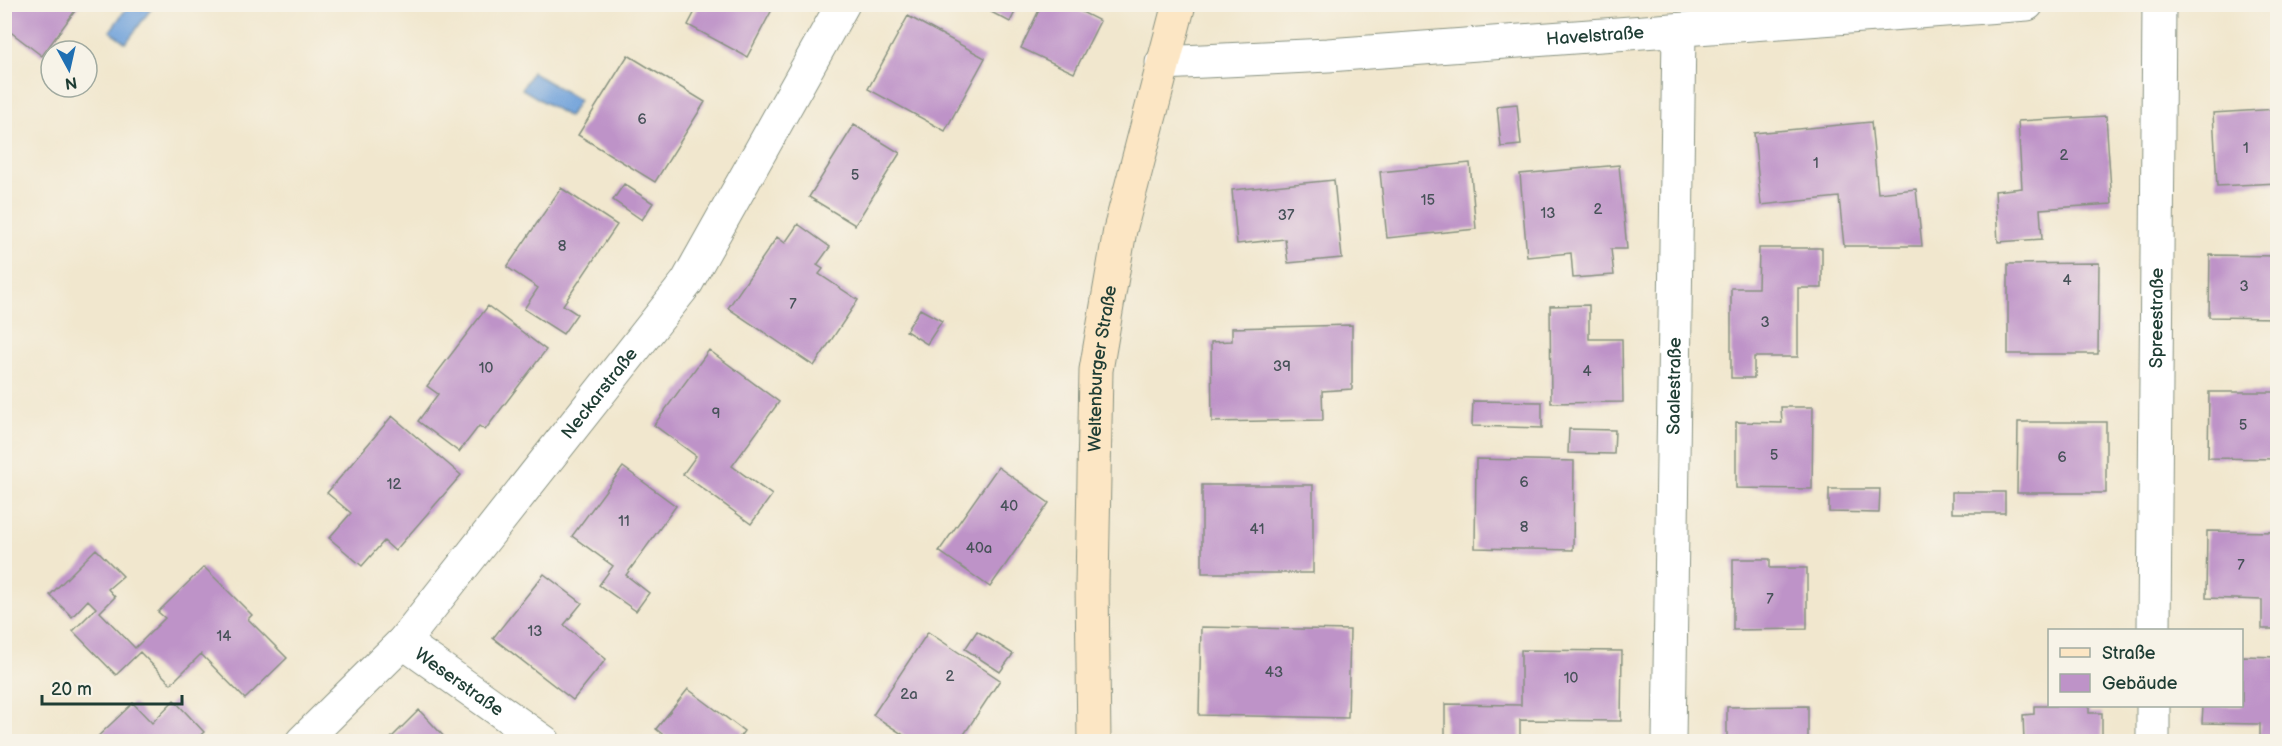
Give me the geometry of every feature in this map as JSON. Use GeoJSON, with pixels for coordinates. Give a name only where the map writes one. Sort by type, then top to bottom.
{"type":"FeatureCollection","features":[{"type":"Feature","properties":{"kind":"main road","name":"Weltenburger Straße"},"geometry":{"type":"LineString","coordinates":[[1094,741],[1092,585],[1096,370],[1120,230],[1179,4]]}},
{"type":"Feature","properties":{"kind":"street","name":"Neckarstraße"},"geometry":{"type":"LineString","coordinates":[[302,741],[403,642],[687,282],[843,4]]}},
{"type":"Feature","properties":{"kind":"street","name":"Havelstraße"},"geometry":{"type":"LineString","coordinates":[[1162,63],[1328,55],[2027,4]]}},
{"type":"Feature","properties":{"kind":"street","name":"Spreestraße"},"geometry":{"type":"LineString","coordinates":[[2154,629],[2159,4]]}},
{"type":"Feature","properties":{"kind":"street","name":"Saalestraße"},"geometry":{"type":"LineString","coordinates":[[1669,741],[1679,31]]}},
{"type":"Feature","properties":{"kind":"street","name":"Weserstraße"},"geometry":{"type":"LineString","coordinates":[[403,642],[544,741]]}},
{"type":"Feature","properties":{"kind":"street"},"geometry":{"type":"LineString","coordinates":[[2153,707],[2153,741]]}},
{"type":"Feature","properties":{"kind":"water"},"geometry":{"type":"Polygon","coordinates":[[[129,5],[154,5],[126,43],[110,31],[129,5]]]}},
{"type":"Feature","properties":{"kind":"water"},"geometry":{"type":"Polygon","coordinates":[[[532,72],[579,100],[569,117],[522,89],[532,72]]]}},
{"type":"Feature","properties":{"kind":"building"},"geometry":{"type":"Polygon","coordinates":[[[4,4],[80,4],[54,39],[39,39],[39,54],[4,27],[4,4]]]}},
{"type":"Feature","properties":{"kind":"building"},"geometry":{"type":"Polygon","coordinates":[[[699,4],[775,4],[747,57],[688,25],[699,4]]]}},
{"type":"Feature","properties":{"kind":"building"},"geometry":{"type":"Polygon","coordinates":[[[976,4],[1019,4],[1010,22],[976,4]]]}},
{"type":"Feature","properties":{"kind":"building"},"geometry":{"type":"Polygon","coordinates":[[[1042,4],[1066,4],[1100,21],[1074,73],[1021,48],[1042,4]]]}},
{"type":"Feature","properties":{"kind":"building"},"geometry":{"type":"Polygon","coordinates":[[[908,16],[985,58],[945,131],[868,89],[908,16]]]}},
{"type":"Feature","properties":{"kind":"building"},"geometry":{"type":"Polygon","coordinates":[[[628,55],[705,102],[655,182],[578,135],[628,55]]]}},
{"type":"Feature","properties":{"kind":"building"},"geometry":{"type":"Polygon","coordinates":[[[1517,104],[1521,145],[1501,147],[1497,106],[1517,104]]]}},
{"type":"Feature","properties":{"kind":"building"},"geometry":{"type":"Polygon","coordinates":[[[2278,109],[2278,183],[2217,186],[2213,113],[2278,109]]]}},
{"type":"Feature","properties":{"kind":"building"},"geometry":{"type":"Polygon","coordinates":[[[2106,116],[2112,204],[2040,209],[2042,239],[1998,242],[1995,191],[2022,188],[2018,121],[2106,116]]]}},
{"type":"Feature","properties":{"kind":"building"},"geometry":{"type":"Polygon","coordinates":[[[1871,122],[1878,193],[1916,189],[1922,246],[1844,246],[1839,197],[1761,205],[1754,133],[1871,122]]]}},
{"type":"Feature","properties":{"kind":"building"},"geometry":{"type":"Polygon","coordinates":[[[854,125],[900,153],[855,225],[809,197],[854,125]]]}},
{"type":"Feature","properties":{"kind":"building"},"geometry":{"type":"Polygon","coordinates":[[[1470,163],[1476,229],[1387,238],[1380,172],[1470,163]]]}},
{"type":"Feature","properties":{"kind":"building"},"geometry":{"type":"Polygon","coordinates":[[[1619,165],[1627,249],[1611,249],[1614,275],[1573,278],[1571,253],[1527,257],[1520,174],[1619,165]]]}},
{"type":"Feature","properties":{"kind":"building"},"geometry":{"type":"Polygon","coordinates":[[[1334,180],[1342,258],[1288,263],[1285,239],[1237,244],[1232,190],[1334,180]]]}},
{"type":"Feature","properties":{"kind":"building"},"geometry":{"type":"Polygon","coordinates":[[[624,184],[653,203],[642,220],[613,200],[624,184]]]}},
{"type":"Feature","properties":{"kind":"building"},"geometry":{"type":"Polygon","coordinates":[[[561,188],[617,225],[563,305],[577,314],[563,334],[524,309],[538,288],[507,267],[561,188]]]}},
{"type":"Feature","properties":{"kind":"building"},"geometry":{"type":"Polygon","coordinates":[[[798,224],[830,247],[817,265],[823,269],[819,274],[858,300],[814,366],[728,308],[777,237],[785,243],[798,224]]]}},
{"type":"Feature","properties":{"kind":"building"},"geometry":{"type":"Polygon","coordinates":[[[1759,248],[1822,248],[1822,288],[1798,288],[1798,357],[1754,357],[1754,378],[1731,378],[1731,288],[1758,288],[1759,248]]]}},
{"type":"Feature","properties":{"kind":"building"},"geometry":{"type":"Polygon","coordinates":[[[2210,255],[2278,256],[2278,318],[2209,317],[2210,255]]]}},
{"type":"Feature","properties":{"kind":"building"},"geometry":{"type":"Polygon","coordinates":[[[2099,263],[2098,354],[2008,354],[2008,264],[2099,263]]]}},
{"type":"Feature","properties":{"kind":"building"},"geometry":{"type":"Polygon","coordinates":[[[1589,305],[1589,339],[1622,339],[1623,402],[1551,403],[1550,306],[1589,305]]]}},
{"type":"Feature","properties":{"kind":"building"},"geometry":{"type":"Polygon","coordinates":[[[488,306],[546,350],[485,430],[479,426],[459,452],[418,421],[438,394],[427,386],[488,306]]]}},
{"type":"Feature","properties":{"kind":"building"},"geometry":{"type":"Polygon","coordinates":[[[920,309],[942,321],[927,344],[906,331],[920,309]]]}},
{"type":"Feature","properties":{"kind":"building"},"geometry":{"type":"Polygon","coordinates":[[[1352,325],[1352,389],[1322,391],[1323,420],[1212,422],[1211,342],[1232,341],[1232,328],[1352,325]]]}},
{"type":"Feature","properties":{"kind":"building"},"geometry":{"type":"Polygon","coordinates":[[[709,350],[779,402],[732,466],[772,495],[751,524],[683,474],[696,456],[654,425],[709,350]]]}},
{"type":"Feature","properties":{"kind":"building"},"geometry":{"type":"Polygon","coordinates":[[[2209,392],[2278,392],[2278,459],[2208,458],[2209,392]]]}},
{"type":"Feature","properties":{"kind":"building"},"geometry":{"type":"Polygon","coordinates":[[[1473,401],[1542,402],[1542,428],[1472,426],[1473,401]]]}},
{"type":"Feature","properties":{"kind":"building"},"geometry":{"type":"Polygon","coordinates":[[[1781,407],[1813,407],[1812,489],[1736,488],[1736,422],[1782,423],[1781,407]]]}},
{"type":"Feature","properties":{"kind":"building"},"geometry":{"type":"Polygon","coordinates":[[[392,416],[461,475],[395,551],[384,541],[362,566],[329,538],[351,513],[327,493],[392,416]]]}},
{"type":"Feature","properties":{"kind":"building"},"geometry":{"type":"Polygon","coordinates":[[[2018,422],[2106,422],[2106,493],[2017,493],[2018,422]]]}},
{"type":"Feature","properties":{"kind":"building"},"geometry":{"type":"Polygon","coordinates":[[[1569,429],[1615,430],[1614,454],[1568,453],[1569,429]]]}},
{"type":"Feature","properties":{"kind":"building"},"geometry":{"type":"Polygon","coordinates":[[[1476,459],[1574,461],[1573,550],[1475,548],[1476,459]]]}},
{"type":"Feature","properties":{"kind":"building"},"geometry":{"type":"Polygon","coordinates":[[[623,467],[676,506],[626,575],[649,593],[636,611],[599,585],[613,566],[572,536],[623,467]]]}},
{"type":"Feature","properties":{"kind":"building"},"geometry":{"type":"Polygon","coordinates":[[[998,467],[1049,503],[990,587],[939,551],[998,467]]]}},
{"type":"Feature","properties":{"kind":"building"},"geometry":{"type":"Polygon","coordinates":[[[1202,485],[1313,485],[1313,573],[1202,573],[1202,485]]]}},
{"type":"Feature","properties":{"kind":"building"},"geometry":{"type":"Polygon","coordinates":[[[1829,489],[1880,489],[1879,513],[1829,512],[1829,489]]]}},
{"type":"Feature","properties":{"kind":"building"},"geometry":{"type":"Polygon","coordinates":[[[1952,492],[2005,492],[2005,513],[1952,513],[1952,492]]]}},
{"type":"Feature","properties":{"kind":"building"},"geometry":{"type":"Polygon","coordinates":[[[2207,531],[2276,532],[2275,599],[2278,600],[2278,629],[2262,629],[2262,600],[2206,598],[2207,531]]]}},
{"type":"Feature","properties":{"kind":"building"},"geometry":{"type":"Polygon","coordinates":[[[96,549],[123,576],[108,589],[115,597],[100,612],[135,648],[165,618],[158,612],[204,567],[252,615],[248,619],[287,658],[245,699],[201,654],[171,684],[140,652],[116,675],[73,631],[96,608],[88,600],[72,617],[50,595],[96,549]]]}},
{"type":"Feature","properties":{"kind":"building"},"geometry":{"type":"Polygon","coordinates":[[[1733,559],[1770,559],[1770,568],[1807,568],[1807,629],[1733,630],[1733,559]]]}},
{"type":"Feature","properties":{"kind":"building"},"geometry":{"type":"Polygon","coordinates":[[[544,574],[582,603],[564,625],[606,659],[573,700],[493,638],[544,574]]]}},
{"type":"Feature","properties":{"kind":"building"},"geometry":{"type":"Polygon","coordinates":[[[1201,627],[1350,630],[1348,718],[1199,715],[1201,627]]]}},
{"type":"Feature","properties":{"kind":"building"},"geometry":{"type":"Polygon","coordinates":[[[977,631],[1013,654],[1000,672],[965,649],[977,631]]]}},
{"type":"Feature","properties":{"kind":"building"},"geometry":{"type":"Polygon","coordinates":[[[928,632],[1000,680],[959,742],[914,742],[873,715],[928,632]]]}},
{"type":"Feature","properties":{"kind":"building"},"geometry":{"type":"Polygon","coordinates":[[[1521,650],[1622,651],[1621,721],[1520,720],[1520,742],[1445,742],[1445,704],[1521,705],[1521,650]]]}},
{"type":"Feature","properties":{"kind":"building"},"geometry":{"type":"Polygon","coordinates":[[[2243,656],[2278,657],[2278,742],[2260,742],[2260,724],[2202,723],[2203,707],[2243,707],[2243,656]]]}},
{"type":"Feature","properties":{"kind":"building"},"geometry":{"type":"Polygon","coordinates":[[[688,689],[744,731],[736,742],[672,742],[656,729],[688,689]]]}},
{"type":"Feature","properties":{"kind":"building"},"geometry":{"type":"Polygon","coordinates":[[[174,700],[204,732],[193,742],[92,742],[133,703],[152,723],[174,700]]]}},
{"type":"Feature","properties":{"kind":"building"},"geometry":{"type":"Polygon","coordinates":[[[1808,706],[1808,742],[1727,742],[1727,707],[1808,706]]]}},
{"type":"Feature","properties":{"kind":"building"},"geometry":{"type":"Polygon","coordinates":[[[2034,706],[2089,707],[2089,713],[2102,713],[2102,742],[2024,742],[2023,715],[2034,714],[2034,706]]]}},
{"type":"Feature","properties":{"kind":"building"},"geometry":{"type":"Polygon","coordinates":[[[419,710],[449,742],[387,742],[419,710]]]}}]}
